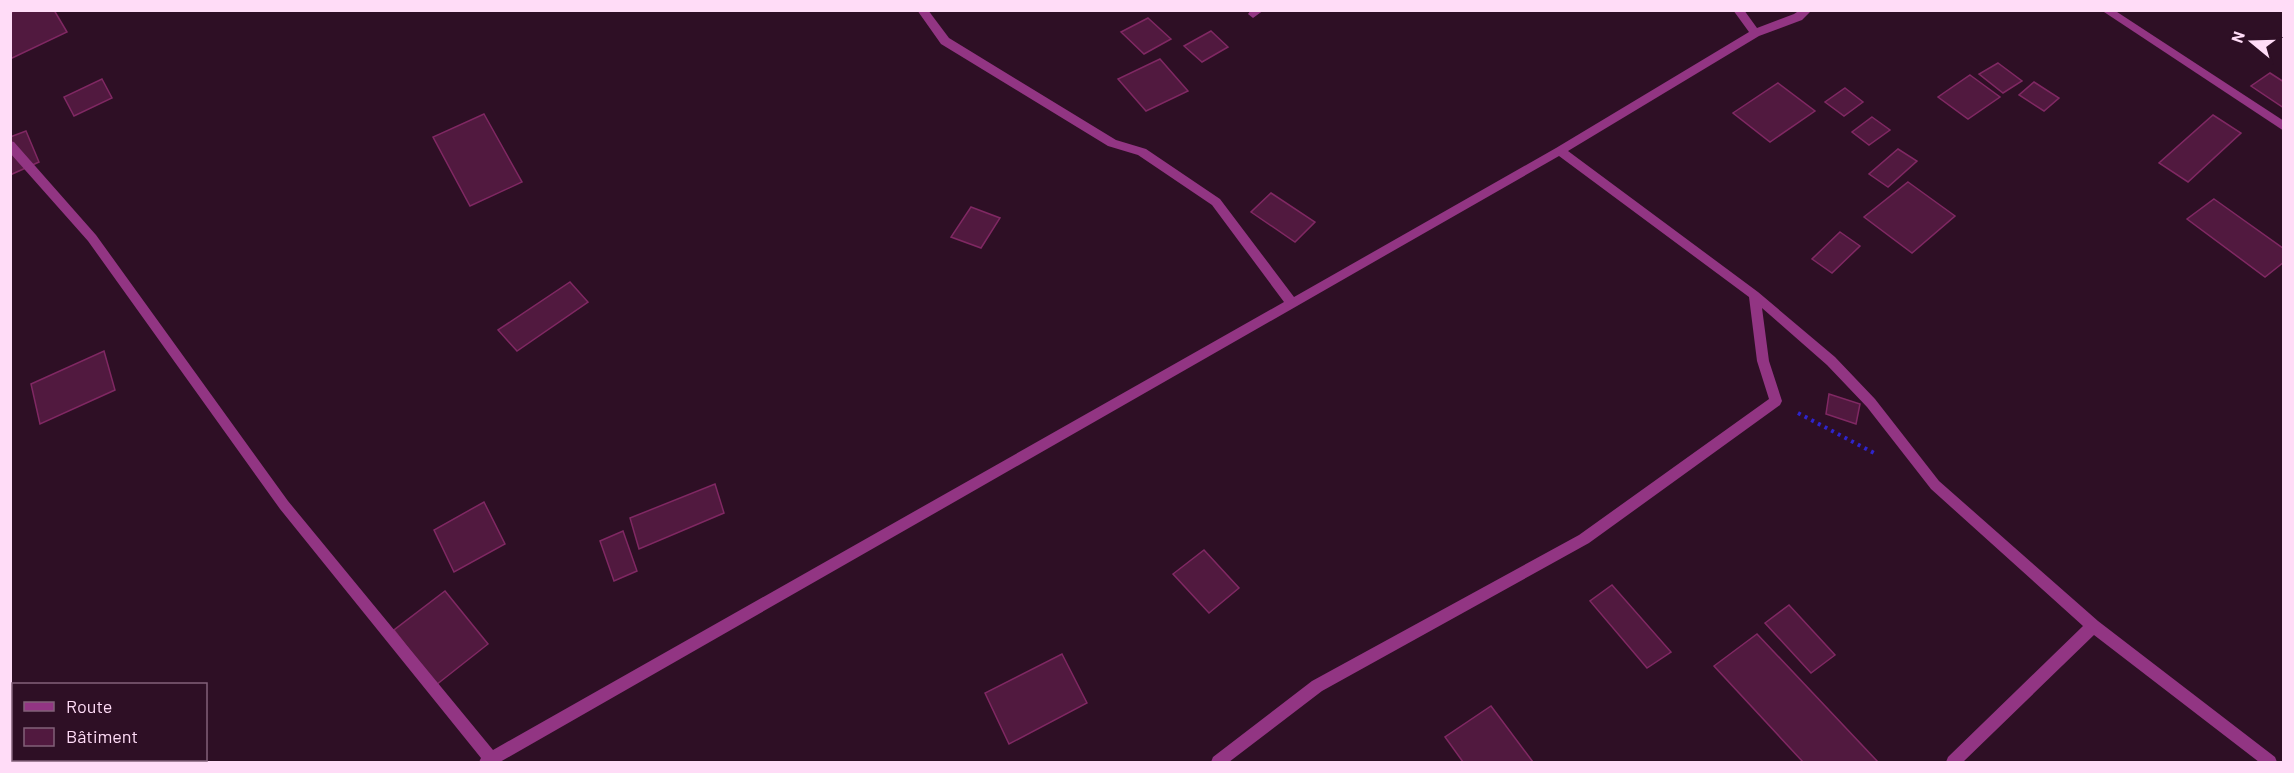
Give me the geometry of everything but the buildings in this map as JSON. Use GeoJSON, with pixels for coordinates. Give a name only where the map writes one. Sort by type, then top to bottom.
{"type":"FeatureCollection","features":[{"type":"Feature","properties":{"kind":"street"},"geometry":{"type":"LineString","coordinates":[[922,10],[945,40],[1112,143],[1142,152],[1215,202],[1291,302]]}},
{"type":"Feature","properties":{"kind":"street"},"geometry":{"type":"LineString","coordinates":[[1738,10],[1755,33]]}},
{"type":"Feature","properties":{"kind":"street"},"geometry":{"type":"LineString","coordinates":[[10,145],[92,238],[284,505],[490,762],[1291,302],[1560,151],[1755,33],[1797,17],[1807,10]]}},
{"type":"Feature","properties":{"kind":"street"},"geometry":{"type":"LineString","coordinates":[[2106,10],[2283,127]]}},
{"type":"Feature","properties":{"kind":"street"},"geometry":{"type":"LineString","coordinates":[[1560,151],[1754,295],[1831,361],[1871,402],[1935,485],[2093,626],[2270,762]]}},
{"type":"Feature","properties":{"kind":"street"},"geometry":{"type":"LineString","coordinates":[[1218,762],[1317,686],[1584,539],[1776,401],[1763,361],[1754,295]]}},
{"type":"Feature","properties":{"kind":"street"},"geometry":{"type":"LineString","coordinates":[[1953,762],[2093,626]]}},
{"type":"Feature","properties":{"kind":"path"},"geometry":{"type":"LineString","coordinates":[[1776,401],[1885,458]]}}]}
